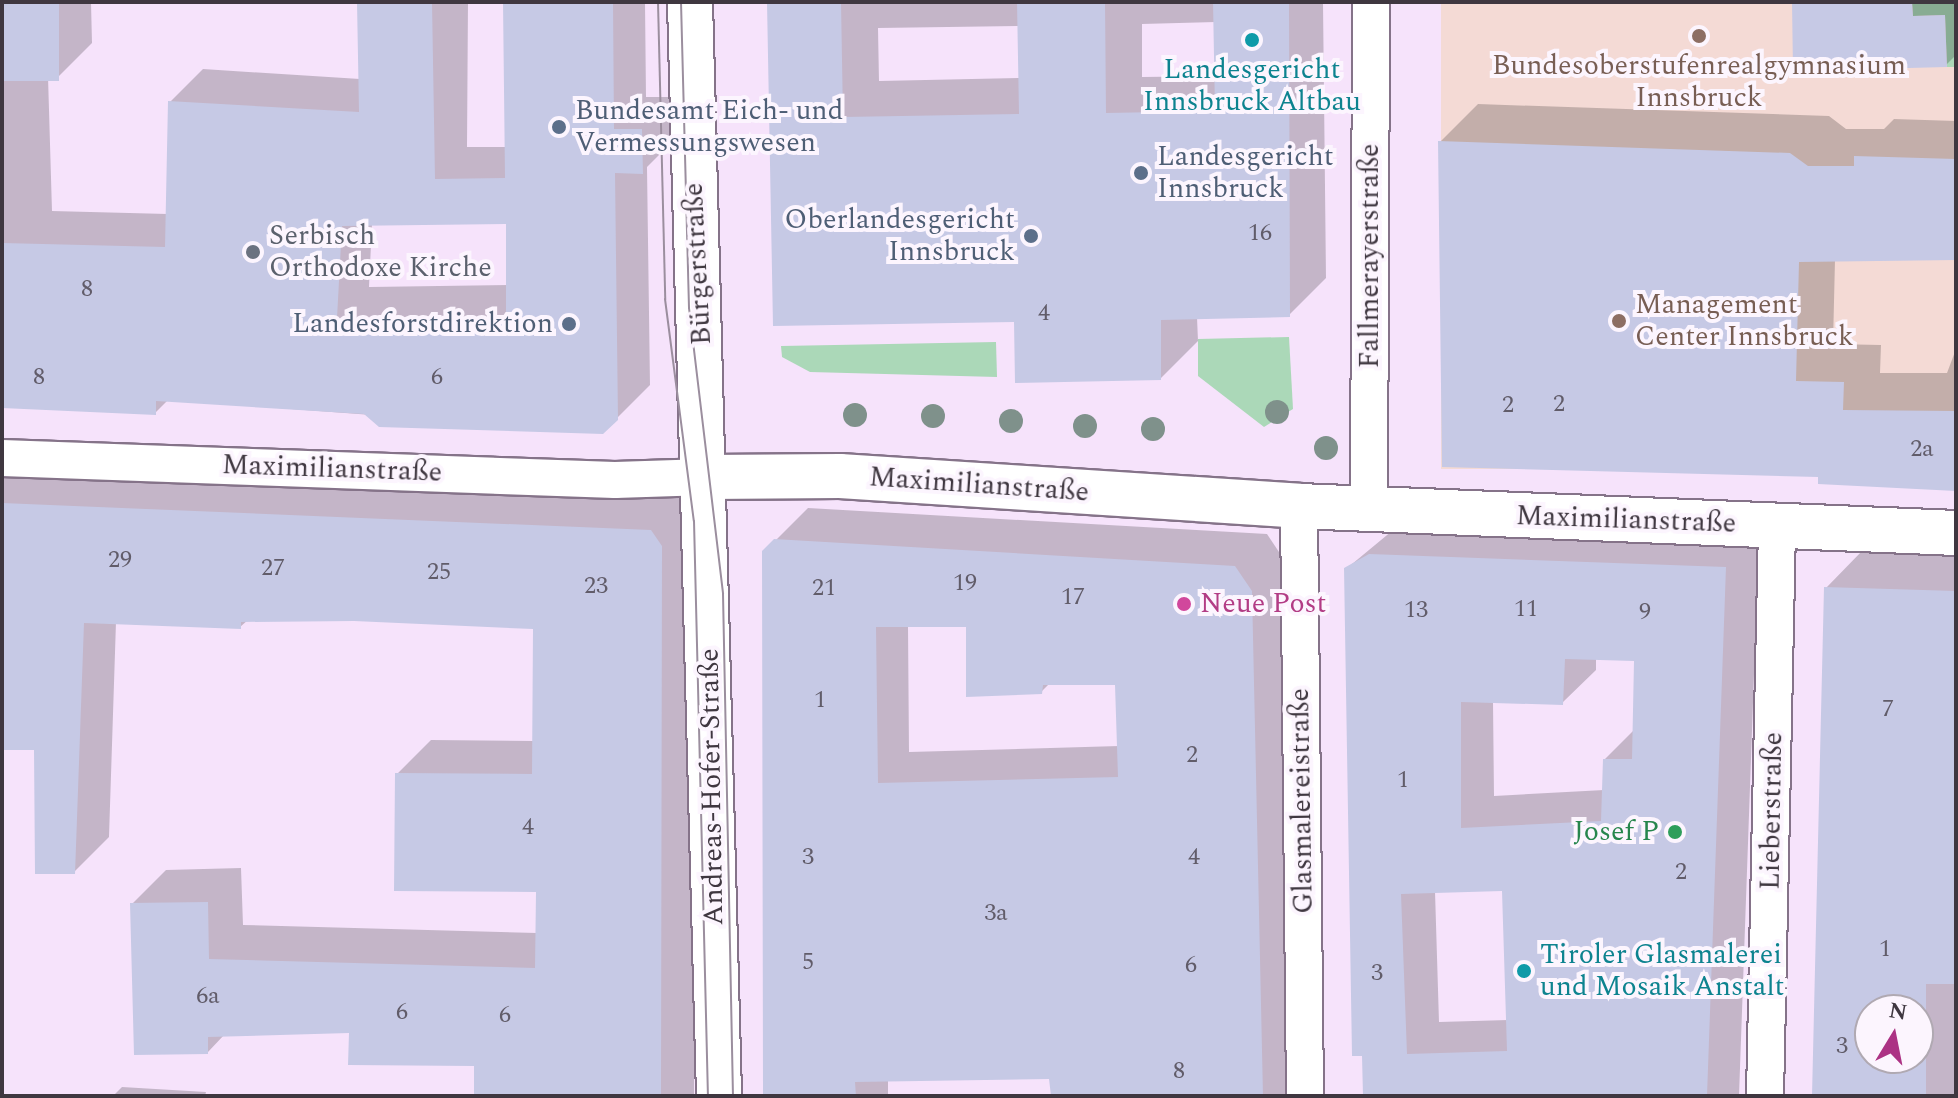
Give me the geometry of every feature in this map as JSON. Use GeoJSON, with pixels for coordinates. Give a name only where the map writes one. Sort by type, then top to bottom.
{"type":"FeatureCollection","features":[{"type":"Feature","properties":{"kind":"street","name":"Bürgerstraße"},"geometry":{"type":"LineString","coordinates":[[690,2],[707,477]]}},
{"type":"Feature","properties":{"kind":"street","name":"Fallmerayerstraße"},"geometry":{"type":"LineString","coordinates":[[1369,509],[1371,2]]}},
{"type":"Feature","properties":{"kind":"street","name":"Maximilianstraße"},"geometry":{"type":"LineString","coordinates":[[2,458],[615,480],[840,476],[1299,506],[1956,533]]}},
{"type":"Feature","properties":{"kind":"street","name":"Andreas-Hofer-Straße"},"geometry":{"type":"LineString","coordinates":[[707,477],[719,1096]]}},
{"type":"Feature","properties":{"kind":"street","name":"Glasmalereistraße"},"geometry":{"type":"LineString","coordinates":[[1299,506],[1305,1096]]}},
{"type":"Feature","properties":{"kind":"street","name":"Lieberstraße"},"geometry":{"type":"LineString","coordinates":[[1765,1096],[1777,526]]}},
{"type":"Feature","properties":{"kind":"shaded area"},"geometry":{"type":"Polygon","coordinates":[[[1441,2],[1956,2],[1956,469],[1441,469],[1441,2]]]}},
{"type":"Feature","properties":{"kind":"green space"},"geometry":{"type":"Polygon","coordinates":[[[1912,2],[1956,2],[1956,67],[1947,67],[1945,15],[1913,16],[1912,2]]]}},
{"type":"Feature","properties":{"kind":"green space"},"geometry":{"type":"Polygon","coordinates":[[[1289,337],[1293,409],[1264,427],[1198,376],[1198,339],[1289,337]]]}},
{"type":"Feature","properties":{"kind":"green space"},"geometry":{"type":"Polygon","coordinates":[[[996,342],[997,377],[810,372],[782,357],[781,346],[996,342]]]}},
{"type":"Feature","properties":{"kind":"building"},"geometry":{"type":"Polygon","coordinates":[[[2,2],[59,2],[59,81],[2,81],[2,2]]]}},
{"type":"Feature","properties":{"kind":"building"},"geometry":{"type":"Polygon","coordinates":[[[357,2],[432,2],[435,179],[505,178],[503,2],[613,2],[614,129],[642,129],[643,174],[615,173],[618,420],[603,434],[379,427],[364,414],[156,401],[156,415],[2,408],[2,243],[165,247],[168,101],[359,112],[357,2]],[[506,224],[342,226],[337,318],[506,317],[506,224]]]}},
{"type":"Feature","properties":{"kind":"building"},"geometry":{"type":"Polygon","coordinates":[[[767,2],[841,2],[843,117],[1019,114],[1017,2],[1105,2],[1106,113],[1215,111],[1213,2],[1289,2],[1290,317],[1161,320],[1161,380],[1015,383],[1014,322],[773,326],[767,2]]]}},
{"type":"Feature","properties":{"kind":"building"},"geometry":{"type":"Polygon","coordinates":[[[1792,2],[1912,2],[1913,16],[1945,15],[1947,67],[1793,71],[1792,2]]]}},
{"type":"Feature","properties":{"kind":"building","name":"Management Center Innsbruck"},"geometry":{"type":"Polygon","coordinates":[[[1438,141],[1790,153],[1808,166],[1854,166],[1854,156],[1956,159],[1956,260],[1799,262],[1796,381],[1844,382],[1843,410],[1956,411],[1956,491],[1818,484],[1818,477],[1442,467],[1438,141]]]}},
{"type":"Feature","properties":{"kind":"building"},"geometry":{"type":"Polygon","coordinates":[[[2,503],[651,530],[662,546],[661,1096],[474,1096],[474,1066],[348,1065],[349,1033],[208,1037],[208,1054],[134,1055],[130,903],[208,902],[209,959],[535,968],[536,892],[394,891],[395,773],[532,774],[533,629],[354,621],[241,622],[241,629],[84,623],[75,874],[35,874],[34,750],[2,750],[2,503]]]}},
{"type":"Feature","properties":{"kind":"building"},"geometry":{"type":"Polygon","coordinates":[[[774,539],[1235,566],[1252,591],[1263,1096],[1051,1096],[1049,1079],[855,1082],[856,1096],[763,1096],[762,551],[774,539]],[[876,627],[878,783],[1118,777],[1115,685],[1043,685],[1042,694],[966,697],[966,627],[876,627]]]}},
{"type":"Feature","properties":{"kind":"building"},"geometry":{"type":"Polygon","coordinates":[[[1369,554],[1726,567],[1707,1096],[1363,1096],[1362,1056],[1352,1056],[1344,568],[1369,554]],[[1565,659],[1563,705],[1461,702],[1461,828],[1601,821],[1603,759],[1632,759],[1634,661],[1565,659]],[[1502,891],[1401,894],[1407,1054],[1507,1051],[1502,891]]]}},
{"type":"Feature","properties":{"kind":"building"},"geometry":{"type":"Polygon","coordinates":[[[1824,587],[1956,591],[1956,984],[1926,984],[1926,994],[1854,994],[1854,1074],[1926,1074],[1926,1096],[1812,1096],[1824,587]]]}},
{"type":"Feature","properties":{"kind":"tram line"},"geometry":{"type":"LineString","coordinates":[[658,2],[665,299],[694,521],[708,1096]]}},
{"type":"Feature","properties":{"kind":"tram line"},"geometry":{"type":"LineString","coordinates":[[681,2],[689,308],[723,594],[733,1096]]}},
{"type":"Feature","properties":{"kind":"place","name":"Bundesoberstufenrealgymnasium Innsbruck"},"geometry":{"type":"Point","coordinates":[1699,36]}},
{"type":"Feature","properties":{"kind":"place","name":"Landesgericht Innsbruck Altbau"},"geometry":{"type":"Point","coordinates":[1252,40]}},
{"type":"Feature","properties":{"kind":"place","name":"Bundesamt Eich- und Vermessungswesen"},"geometry":{"type":"Point","coordinates":[559,127]}},
{"type":"Feature","properties":{"kind":"place","name":"Landesgericht Innsbruck"},"geometry":{"type":"Point","coordinates":[1141,173]}},
{"type":"Feature","properties":{"kind":"place","name":"Oberlandesgericht Innsbruck"},"geometry":{"type":"Point","coordinates":[1031,236]}},
{"type":"Feature","properties":{"kind":"place","name":"Serbisch Orthodoxe Kirche"},"geometry":{"type":"Point","coordinates":[253,252]}},
{"type":"Feature","properties":{"kind":"place","name":"Management Center Innsbruck"},"geometry":{"type":"Point","coordinates":[1619,321]}},
{"type":"Feature","properties":{"kind":"place","name":"Landesforstdirektion"},"geometry":{"type":"Point","coordinates":[569,324]}},
{"type":"Feature","properties":{"kind":"place","name":"Neue Post"},"geometry":{"type":"Point","coordinates":[1184,604]}},
{"type":"Feature","properties":{"kind":"place","name":"Josef P"},"geometry":{"type":"Point","coordinates":[1675,832]}},
{"type":"Feature","properties":{"kind":"place","name":"Tiroler Glasmalerei und Mosaik Anstalt"},"geometry":{"type":"Point","coordinates":[1524,971]}}]}
